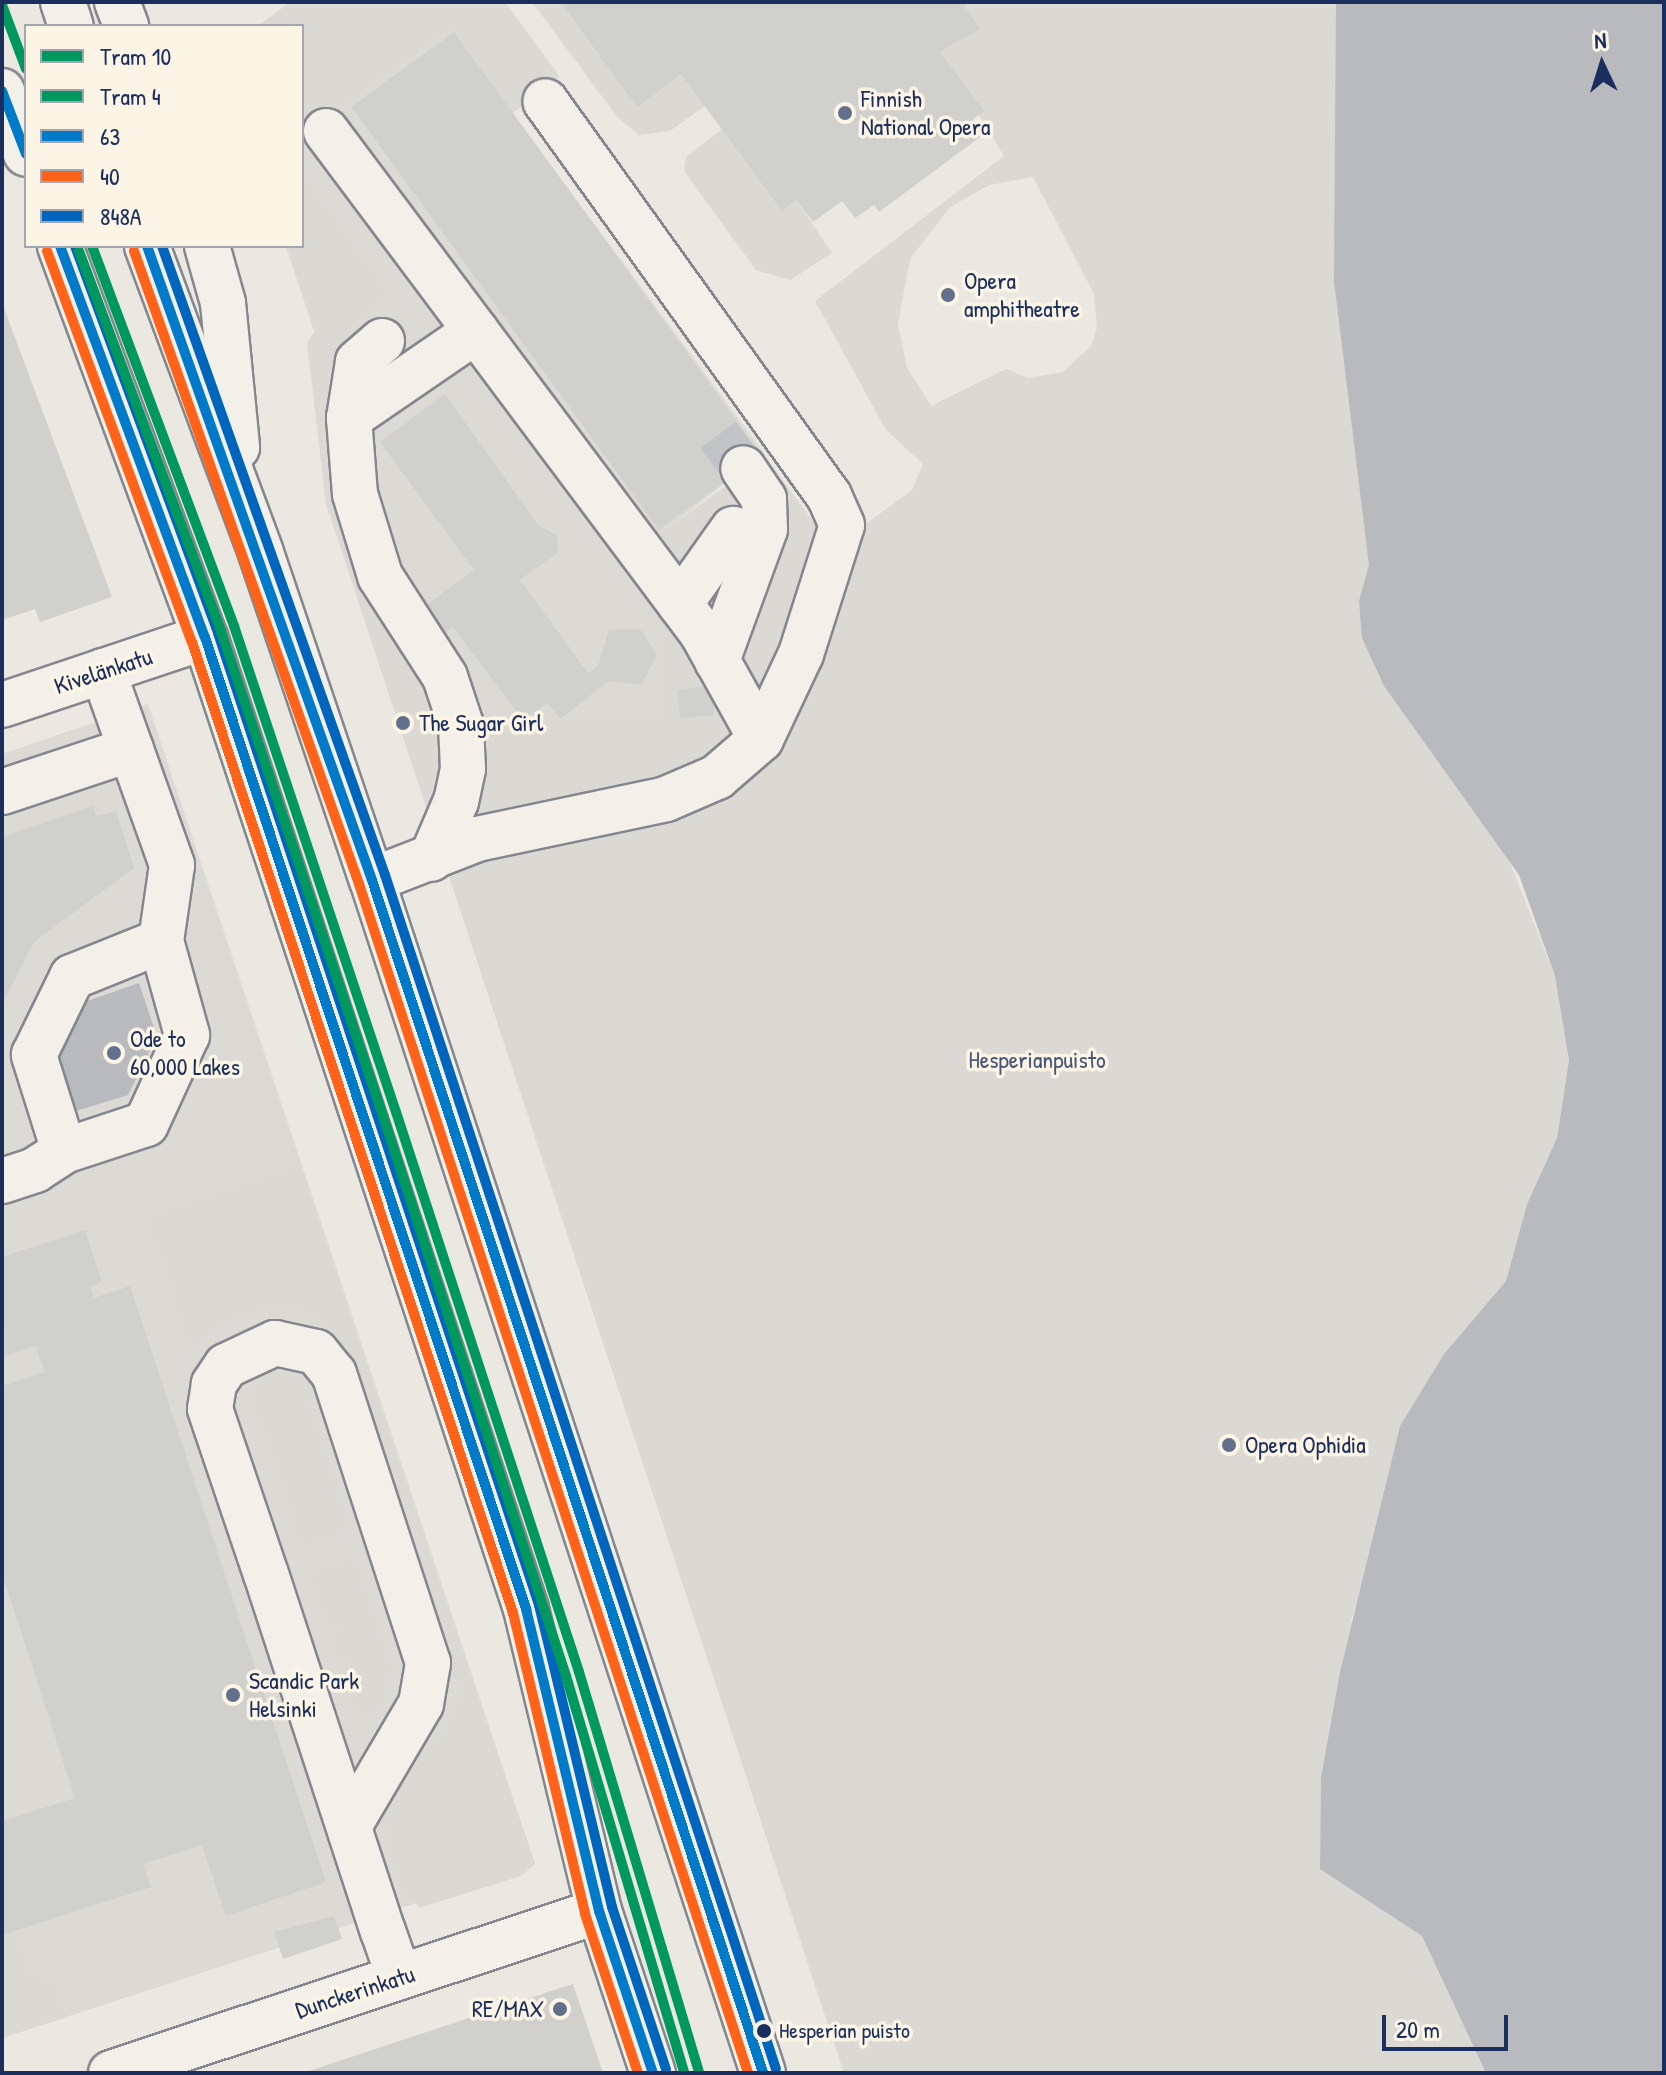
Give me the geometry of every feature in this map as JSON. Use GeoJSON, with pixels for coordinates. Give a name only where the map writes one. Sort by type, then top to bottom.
{"type":"FeatureCollection","features":[{"type":"Feature","properties":{"kind":"main road"},"geometry":{"type":"LineString","coordinates":[[63,2],[70,24]]}},
{"type":"Feature","properties":{"kind":"main road"},"geometry":{"type":"LineString","coordinates":[[117,2],[125,24]]}},
{"type":"Feature","properties":{"kind":"main road"},"geometry":{"type":"LineString","coordinates":[[2,91],[24,149]]}},
{"type":"Feature","properties":{"kind":"main road"},"geometry":{"type":"LineString","coordinates":[[372,880],[477,839],[666,799],[717,777],[761,739],[801,654],[842,525],[829,496],[545,101]]}},
{"type":"Feature","properties":{"kind":"main road"},"geometry":{"type":"LineString","coordinates":[[326,131],[680,604],[717,661],[761,739]]}},
{"type":"Feature","properties":{"kind":"main road"},"geometry":{"type":"LineString","coordinates":[[61,248],[205,637],[526,1609],[599,1911],[653,2073]]}},
{"type":"Feature","properties":{"kind":"main road"},"geometry":{"type":"LineString","coordinates":[[148,248],[241,502],[372,880],[763,2073]]}},
{"type":"Feature","properties":{"kind":"main road"},"geometry":{"type":"LineString","coordinates":[[208,248],[223,303],[241,502]]}},
{"type":"Feature","properties":{"kind":"main road"},"geometry":{"type":"LineString","coordinates":[[349,418],[476,331]]}},
{"type":"Feature","properties":{"kind":"main road"},"geometry":{"type":"LineString","coordinates":[[382,341],[358,362],[349,418],[355,494],[380,576],[445,677],[461,725],[463,769],[456,801],[431,859]]}},
{"type":"Feature","properties":{"kind":"main road"},"geometry":{"type":"LineString","coordinates":[[717,661],[765,529],[764,499],[743,468]]}},
{"type":"Feature","properties":{"kind":"main road"},"geometry":{"type":"LineString","coordinates":[[680,604],[733,529]]}},
{"type":"Feature","properties":{"kind":"main road","name":"Kivelänkatu"},"geometry":{"type":"LineString","coordinates":[[2,705],[205,637]]}},
{"type":"Feature","properties":{"kind":"main road"},"geometry":{"type":"LineString","coordinates":[[2,1181],[35,1170],[64,1151],[146,1124],[187,1035],[161,941],[172,865],[103,671]]}},
{"type":"Feature","properties":{"kind":"main road"},"geometry":{"type":"LineString","coordinates":[[2,792],[131,749]]}},
{"type":"Feature","properties":{"kind":"main road"},"geometry":{"type":"LineString","coordinates":[[64,1151],[34,1055],[72,977],[161,941]]}},
{"type":"Feature","properties":{"kind":"main road"},"geometry":{"type":"LineString","coordinates":[[349,1826],[421,1704],[428,1663],[334,1374],[316,1352],[275,1343],[226,1366],[214,1384],[210,1409],[399,1977]]}},
{"type":"Feature","properties":{"kind":"main road","name":"Dunckerinkatu"},"geometry":{"type":"LineString","coordinates":[[111,2073],[599,1911]]}},
{"type":"Feature","properties":{"kind":"shaded area"},"geometry":{"type":"Polygon","coordinates":[[[1336,2],[1664,2],[1664,2073],[1486,2073],[1422,1936],[1320,1869],[1321,1778],[1340,1672],[1400,1426],[1444,1354],[1506,1281],[1527,1204],[1557,1138],[1569,1060],[1555,976],[1519,875],[1384,686],[1362,638],[1359,601],[1369,565],[1334,281],[1336,2]]]}},
{"type":"Feature","properties":{"kind":"shaded area"},"geometry":{"type":"Polygon","coordinates":[[[450,29],[764,453],[664,531],[662,721],[521,721],[450,747],[287,248],[304,248],[304,137],[450,29]]]}},
{"type":"Feature","properties":{"kind":"shaded area"},"geometry":{"type":"Polygon","coordinates":[[[148,704],[535,1864],[2,2038],[2,754],[148,704]]]}},
{"type":"Feature","properties":{"kind":"shaded area"},"geometry":{"type":"Polygon","coordinates":[[[139,983],[157,1037],[128,1095],[76,1111],[58,1058],[87,1001],[139,983]]]}},
{"type":"Feature","properties":{"kind":"green space"},"geometry":{"type":"Polygon","coordinates":[[[290,2],[505,2],[560,77],[513,113],[450,29],[304,137],[304,24],[261,24],[290,2]]]}},
{"type":"Feature","properties":{"kind":"green space"},"geometry":{"type":"Polygon","coordinates":[[[532,2],[560,2],[637,107],[681,74],[705,106],[670,131],[639,135],[618,118],[532,2]]]}},
{"type":"Feature","properties":{"kind":"green space","name":"Hesperianpuisto"},"geometry":{"type":"Polygon","coordinates":[[[969,2],[1372,2],[1509,860],[1555,976],[1569,1059],[1557,1138],[1527,1204],[1506,1281],[1444,1354],[1351,1620],[1567,2073],[844,2073],[326,504],[307,342],[316,330],[287,248],[304,248],[304,177],[386,291],[357,318],[338,390],[451,747],[521,721],[661,721],[664,531],[765,457],[833,548],[912,490],[923,464],[886,430],[815,301],[1004,156],[940,52],[981,29],[964,5],[969,2]],[[1033,177],[989,185],[950,207],[910,259],[898,324],[907,368],[931,406],[1006,369],[1028,378],[1063,372],[1091,346],[1097,328],[1094,294],[1033,177]]]}},
{"type":"Feature","properties":{"kind":"green space"},"geometry":{"type":"Polygon","coordinates":[[[722,129],[783,210],[796,200],[832,253],[790,280],[756,270],[684,171],[686,157],[722,129]]]}},
{"type":"Feature","properties":{"kind":"green space"},"geometry":{"type":"Polygon","coordinates":[[[301,1166],[416,1517],[403,1521],[335,1333],[309,1311],[263,1307],[215,1324],[191,1352],[147,1217],[301,1166]]]}},
{"type":"Feature","properties":{"kind":"green space"},"geometry":{"type":"Polygon","coordinates":[[[296,1364],[318,1385],[310,1406],[351,1530],[301,1545],[250,1392],[271,1365],[296,1364]]]}},
{"type":"Feature","properties":{"kind":"green space"},"geometry":{"type":"Polygon","coordinates":[[[424,1538],[535,1864],[521,1876],[419,1908],[395,1878],[382,1809],[384,1801],[392,1805],[461,1699],[411,1541],[424,1538]]]}},
{"type":"Feature","properties":{"kind":"green space"},"geometry":{"type":"Polygon","coordinates":[[[357,1558],[392,1667],[381,1706],[362,1715],[351,1698],[364,1694],[362,1688],[349,1691],[340,1664],[353,1660],[352,1654],[338,1658],[330,1632],[343,1627],[341,1621],[327,1625],[311,1574],[357,1558]]]}},
{"type":"Feature","properties":{"kind":"green space"},"geometry":{"type":"Polygon","coordinates":[[[17,1930],[30,1972],[55,1984],[67,2017],[2,2038],[2,1935],[17,1930]]]}},
{"type":"Feature","properties":{"kind":"building","name":"Finnish National Opera"},"geometry":{"type":"Polygon","coordinates":[[[560,2],[969,2],[964,5],[981,29],[940,52],[984,111],[973,119],[984,134],[879,212],[874,205],[855,218],[842,201],[813,222],[796,200],[782,211],[681,74],[637,107],[560,2]]]}},
{"type":"Feature","properties":{"kind":"building"},"geometry":{"type":"Polygon","coordinates":[[[454,32],[761,455],[659,530],[351,107],[454,32]]]}},
{"type":"Feature","properties":{"kind":"building"},"geometry":{"type":"Polygon","coordinates":[[[2,303],[112,597],[40,622],[35,609],[2,620],[2,303]]]}},
{"type":"Feature","properties":{"kind":"building"},"geometry":{"type":"Polygon","coordinates":[[[445,394],[538,525],[557,536],[558,552],[520,580],[588,673],[598,666],[609,630],[640,629],[657,655],[641,685],[609,681],[560,719],[548,703],[523,720],[453,627],[410,658],[391,631],[474,570],[380,442],[445,394]]]}},
{"type":"Feature","properties":{"kind":"building"},"geometry":{"type":"Polygon","coordinates":[[[711,686],[714,715],[680,718],[677,690],[711,686]]]}},
{"type":"Feature","properties":{"kind":"building"},"geometry":{"type":"Polygon","coordinates":[[[93,806],[97,816],[116,811],[134,868],[34,942],[2,1005],[2,837],[93,806]]]}},
{"type":"Feature","properties":{"kind":"building"},"geometry":{"type":"Polygon","coordinates":[[[85,1230],[102,1282],[90,1286],[94,1298],[130,1286],[326,1882],[226,1916],[202,1845],[143,1864],[151,1887],[2,1935],[2,1821],[75,1798],[2,1574],[2,1386],[45,1372],[36,1346],[5,1356],[2,1257],[85,1230]]]}},
{"type":"Feature","properties":{"kind":"building"},"geometry":{"type":"Polygon","coordinates":[[[334,1916],[342,1939],[283,1959],[274,1932],[334,1916]]]}},
{"type":"Feature","properties":{"kind":"building"},"geometry":{"type":"Polygon","coordinates":[[[573,1984],[603,2073],[303,2073],[493,2010],[573,1984]]]}},
{"type":"Feature","properties":{"kind":"tunnel"},"geometry":{"type":"LineString","coordinates":[[718,435],[743,468]]}},
{"type":"Feature","properties":{"kind":"tram line","name":"10"},"geometry":{"type":"LineString","coordinates":[[2,5],[24,64]]}},
{"type":"Feature","properties":{"kind":"tram line","name":"10"},"geometry":{"type":"LineString","coordinates":[[93,248],[234,626],[396,1112],[579,1672],[699,2073]]}},
{"type":"Feature","properties":{"kind":"tram line","name":"4"},"geometry":{"type":"LineString","coordinates":[[79,251],[221,631],[383,1116],[566,1676],[684,2073]]}},
{"type":"Feature","properties":{"kind":"transit line","name":"63"},"geometry":{"type":"LineString","coordinates":[[2,91],[24,149]]}},
{"type":"Feature","properties":{"kind":"transit line","name":"63"},"geometry":{"type":"LineString","coordinates":[[61,248],[205,637],[526,1609],[599,1911],[653,2073]]}},
{"type":"Feature","properties":{"kind":"transit line","name":"848A"},"geometry":{"type":"LineString","coordinates":[[76,248],[218,633],[539,1605],[612,1907],[666,2069]]}},
{"type":"Feature","properties":{"kind":"transit line","name":"63"},"geometry":{"type":"LineString","coordinates":[[148,248],[372,880],[763,2073]]}},
{"type":"Feature","properties":{"kind":"transit line","name":"848A"},"geometry":{"type":"LineString","coordinates":[[163,248],[385,875],[776,2069]]}},
{"type":"Feature","properties":{"kind":"transit line","name":"40"},"geometry":{"type":"LineString","coordinates":[[47,251],[192,642],[513,1613],[585,1914],[638,2073]]}},
{"type":"Feature","properties":{"kind":"transit line","name":"40"},"geometry":{"type":"LineString","coordinates":[[134,251],[359,884],[748,2073]]}},
{"type":"Feature","properties":{"kind":"place","name":"Finnish National Opera"},"geometry":{"type":"Point","coordinates":[845,113]}},
{"type":"Feature","properties":{"kind":"place","name":"Opera amphitheatre"},"geometry":{"type":"Point","coordinates":[948,295]}},
{"type":"Feature","properties":{"kind":"place","name":"The Sugar Girl"},"geometry":{"type":"Point","coordinates":[403,723]}},
{"type":"Feature","properties":{"kind":"place","name":"Ode to 60,000 Lakes"},"geometry":{"type":"Point","coordinates":[114,1053]}},
{"type":"Feature","properties":{"kind":"place","name":"Opera Ophidia"},"geometry":{"type":"Point","coordinates":[1229,1445]}},
{"type":"Feature","properties":{"kind":"place","name":"Scandic Park Helsinki"},"geometry":{"type":"Point","coordinates":[233,1695]}},
{"type":"Feature","properties":{"kind":"place","name":"RE/MAX"},"geometry":{"type":"Point","coordinates":[560,2009]}},
{"type":"Feature","properties":{"kind":"place","name":"Hesperian puisto"},"geometry":{"type":"Point","coordinates":[764,2031]}}]}
